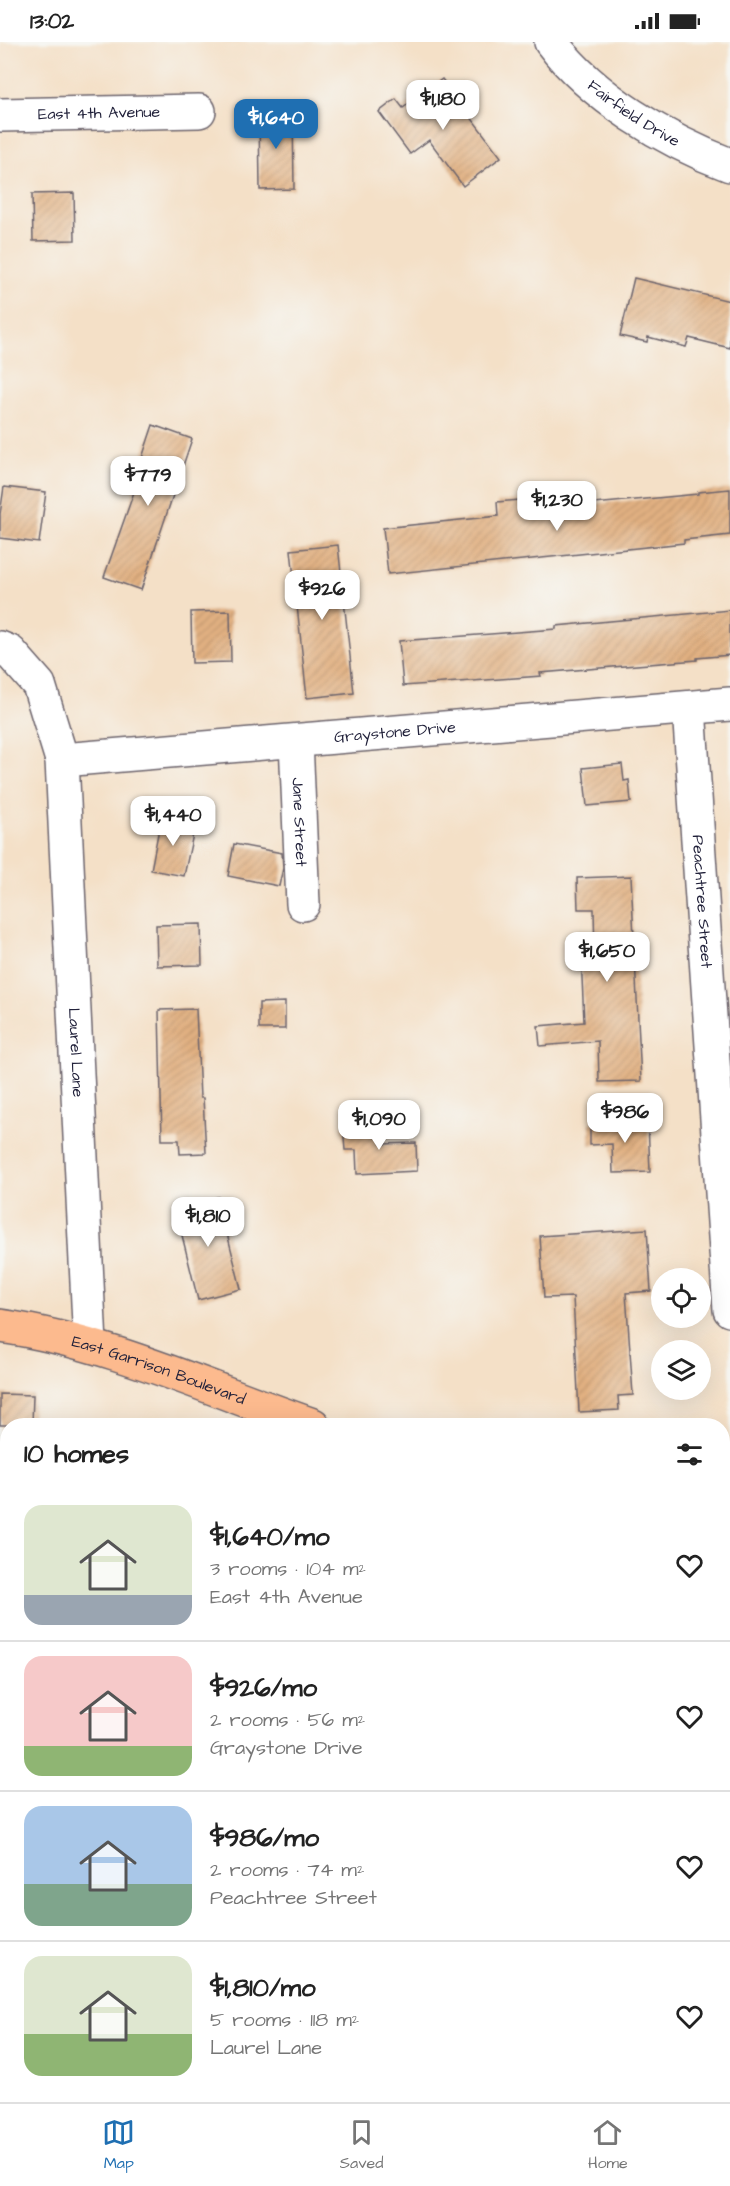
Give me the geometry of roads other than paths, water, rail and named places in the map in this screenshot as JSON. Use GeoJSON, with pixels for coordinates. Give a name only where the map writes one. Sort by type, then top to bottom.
{"type":"FeatureCollection","features":[{"type":"Feature","properties":{"kind":"main road","name":"East Garrison Boulevard"},"geometry":{"type":"LineString","coordinates":[[0,1326],[90,1345],[184,1376],[258,1415],[275,1418]]}},
{"type":"Feature","properties":{"kind":"street","name":"Fairfield Drive"},"geometry":{"type":"LineString","coordinates":[[551,42],[560,54],[593,85],[628,111],[665,135],[704,155],[730,165]]}},
{"type":"Feature","properties":{"kind":"street","name":"East 4th Avenue"},"geometry":{"type":"LineString","coordinates":[[0,115],[199,111]]}},
{"type":"Feature","properties":{"kind":"street","name":"Laurel Lane"},"geometry":{"type":"LineString","coordinates":[[0,648],[9,652],[39,685],[62,760],[90,1345]]}},
{"type":"Feature","properties":{"kind":"street","name":"Graystone Drive"},"geometry":{"type":"LineString","coordinates":[[62,760],[730,704]]}},
{"type":"Feature","properties":{"kind":"street","name":"Peachtree Street"},"geometry":{"type":"LineString","coordinates":[[689,708],[730,1310]]}},
{"type":"Feature","properties":{"kind":"street","name":"Jane Street"},"geometry":{"type":"LineString","coordinates":[[296,741],[303,904]]}}]}
